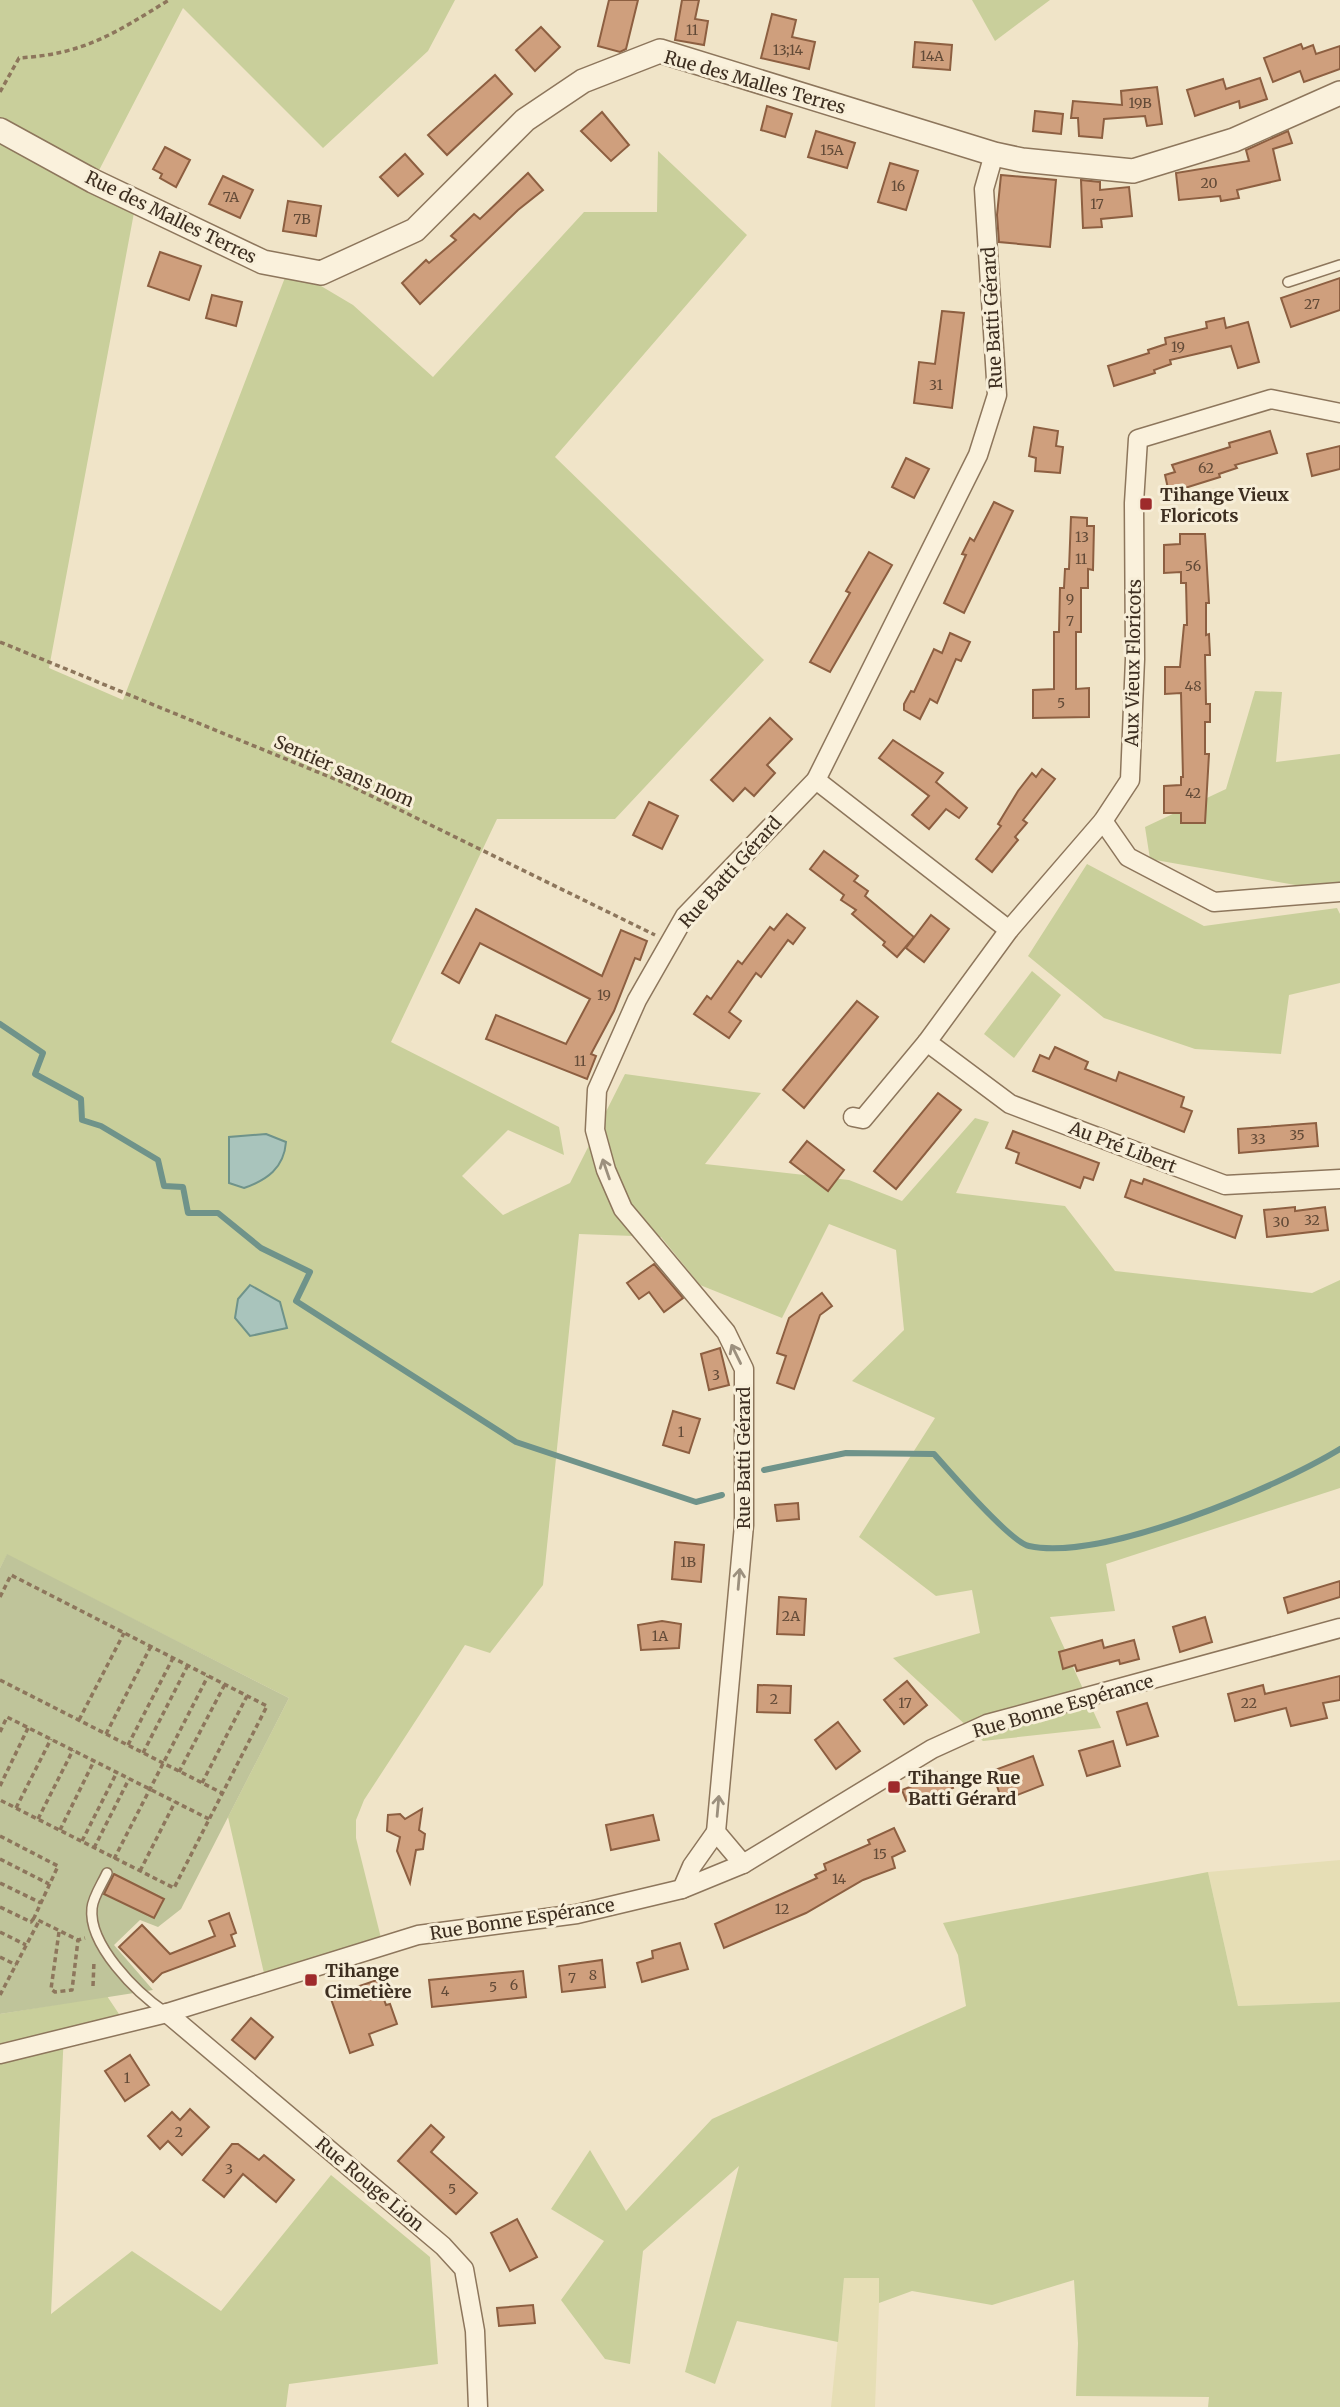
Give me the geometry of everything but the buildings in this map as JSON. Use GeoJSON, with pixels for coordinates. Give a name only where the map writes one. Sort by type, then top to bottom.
{"type":"FeatureCollection","features":[{"type":"Feature","properties":{"kind":"street","name":"Rue des Malles Terres"},"geometry":{"type":"LineString","coordinates":[[0,130],[93,181],[263,262],[321,273],[415,230],[525,120],[583,81],[660,51],[994,154],[1022,160],[1133,171],[1234,139],[1340,93]]}},
{"type":"Feature","properties":{"kind":"street","name":"Rue Batti Gérard"},"geometry":{"type":"LineString","coordinates":[[716,1832],[744,1525],[744,1369],[726,1332],[623,1209],[606,1170],[595,1130],[597,1090],[637,1000],[685,916],[817,780],[978,456],[997,395],[984,189],[994,154]]}},
{"type":"Feature","properties":{"kind":"street","name":"Aux Vieux Floricots"},"geometry":{"type":"LineString","coordinates":[[1103,821],[1130,780],[1135,659],[1134,503],[1138,439],[1271,399],[1340,413]]}},
{"type":"Feature","properties":{"kind":"street"},"geometry":{"type":"LineString","coordinates":[[817,780],[1009,930]]}},
{"type":"Feature","properties":{"kind":"street"},"geometry":{"type":"LineString","coordinates":[[853,1117],[863,1119],[927,1042],[1009,930],[1103,821],[1128,857],[1214,902],[1340,892]]}},
{"type":"Feature","properties":{"kind":"street","name":"Au Pré Libert"},"geometry":{"type":"LineString","coordinates":[[927,1042],[1010,1104],[1225,1185],[1340,1179]]}},
{"type":"Feature","properties":{"kind":"street","name":"Rue Bonne Espérance"},"geometry":{"type":"LineString","coordinates":[[0,2054],[167,2013],[418,1935],[577,1914],[682,1889],[743,1864],[932,1749],[987,1724],[1340,1628]]}},
{"type":"Feature","properties":{"kind":"street"},"geometry":{"type":"LineString","coordinates":[[682,1889],[692,1866],[716,1832],[743,1864]]}},
{"type":"Feature","properties":{"kind":"street","name":"Rue Rouge Lion"},"geometry":{"type":"LineString","coordinates":[[167,2013],[443,2246],[464,2269],[475,2331],[478,2407]]}},
{"type":"Feature","properties":{"kind":"lane"},"geometry":{"type":"LineString","coordinates":[[1289,282],[1340,265]]}},
{"type":"Feature","properties":{"kind":"lane"},"geometry":{"type":"LineString","coordinates":[[107,1873],[92,1905],[92,1922],[111,1959],[144,1997],[167,2013]]}},
{"type":"Feature","properties":{"kind":"path"},"geometry":{"type":"LineString","coordinates":[[0,92],[19,58],[56,56],[103,41],[170,0]]}},
{"type":"Feature","properties":{"kind":"path","name":"Sentier sans nom"},"geometry":{"type":"LineString","coordinates":[[0,642],[347,784],[670,942]]}},
{"type":"Feature","properties":{"kind":"path"},"geometry":{"type":"LineString","coordinates":[[0,1597],[11,1575],[267,1706],[174,1888],[0,1800]]}},
{"type":"Feature","properties":{"kind":"path"},"geometry":{"type":"LineString","coordinates":[[79,1720],[124,1633]]}},
{"type":"Feature","properties":{"kind":"path"},"geometry":{"type":"LineString","coordinates":[[106,1734],[151,1646]]}},
{"type":"Feature","properties":{"kind":"path"},"geometry":{"type":"LineString","coordinates":[[128,1745],[173,1658]]}},
{"type":"Feature","properties":{"kind":"path"},"geometry":{"type":"LineString","coordinates":[[143,1753],[188,1665]]}},
{"type":"Feature","properties":{"kind":"path"},"geometry":{"type":"LineString","coordinates":[[107,1873],[208,1676]]}},
{"type":"Feature","properties":{"kind":"path"},"geometry":{"type":"LineString","coordinates":[[0,1680],[222,1793]]}},
{"type":"Feature","properties":{"kind":"path"},"geometry":{"type":"LineString","coordinates":[[179,1772],[225,1685]]}},
{"type":"Feature","properties":{"kind":"path"},"geometry":{"type":"LineString","coordinates":[[202,1783],[247,1696]]}},
{"type":"Feature","properties":{"kind":"path"},"geometry":{"type":"LineString","coordinates":[[0,1731],[7,1717],[209,1819]]}},
{"type":"Feature","properties":{"kind":"path"},"geometry":{"type":"LineString","coordinates":[[0,1786],[29,1728]]}},
{"type":"Feature","properties":{"kind":"path"},"geometry":{"type":"LineString","coordinates":[[16,1808],[51,1739]]}},
{"type":"Feature","properties":{"kind":"path"},"geometry":{"type":"LineString","coordinates":[[38,1819],[73,1750]]}},
{"type":"Feature","properties":{"kind":"path"},"geometry":{"type":"LineString","coordinates":[[60,1830],[94,1761]]}},
{"type":"Feature","properties":{"kind":"path"},"geometry":{"type":"LineString","coordinates":[[82,1841],[117,1772]]}},
{"type":"Feature","properties":{"kind":"path"},"geometry":{"type":"LineString","coordinates":[[94,1848],[129,1779]]}},
{"type":"Feature","properties":{"kind":"path"},"geometry":{"type":"LineString","coordinates":[[140,1871],[175,1802]]}},
{"type":"Feature","properties":{"kind":"path"},"geometry":{"type":"LineString","coordinates":[[0,1836],[58,1866],[32,1922],[0,1907]]}},
{"type":"Feature","properties":{"kind":"path"},"geometry":{"type":"LineString","coordinates":[[0,1859],[49,1884]]}},
{"type":"Feature","properties":{"kind":"path"},"geometry":{"type":"LineString","coordinates":[[0,1883],[41,1903]]}},
{"type":"Feature","properties":{"kind":"path"},"geometry":{"type":"LineString","coordinates":[[33,1919],[78,1940],[99,1936]]}},
{"type":"Feature","properties":{"kind":"path"},"geometry":{"type":"LineString","coordinates":[[0,1995],[39,1921]]}},
{"type":"Feature","properties":{"kind":"path"},"geometry":{"type":"LineString","coordinates":[[59,1931],[51,1989],[55,1992],[72,1990],[78,1940]]}},
{"type":"Feature","properties":{"kind":"path"},"geometry":{"type":"LineString","coordinates":[[0,1932],[27,1945]]}},
{"type":"Feature","properties":{"kind":"path"},"geometry":{"type":"LineString","coordinates":[[0,1957],[16,1965]]}},
{"type":"Feature","properties":{"kind":"path"},"geometry":{"type":"LineString","coordinates":[[0,1981],[7,1984]]}},
{"type":"Feature","properties":{"kind":"shaded area"},"geometry":{"type":"Polygon","coordinates":[[[1340,1860],[1340,2002],[1238,2006],[1208,1872],[1340,1860]]]}},
{"type":"Feature","properties":{"kind":"shaded area"},"geometry":{"type":"Polygon","coordinates":[[[844,2278],[880,2278],[875,2407],[831,2407],[844,2278]]]}},
{"type":"Feature","properties":{"kind":"green space"},"geometry":{"type":"Polygon","coordinates":[[[0,0],[455,0],[428,51],[323,148],[183,8],[94,180],[136,202],[49,668],[123,700],[289,267],[353,305],[433,377],[584,212],[657,212],[658,151],[747,235],[555,457],[764,660],[615,819],[497,819],[391,1042],[559,1127],[564,1155],[508,1130],[462,1176],[503,1215],[570,1183],[625,1074],[761,1093],[705,1164],[849,1180],[902,1201],[975,1118],[989,1122],[956,1193],[1065,1206],[1115,1271],[1312,1293],[1340,1280],[1340,1488],[1106,1564],[1115,1611],[1050,1617],[1101,1728],[983,1741],[893,1658],[980,1633],[972,1590],[936,1596],[859,1537],[935,1418],[852,1381],[904,1330],[896,1250],[829,1224],[782,1318],[700,1285],[661,1237],[579,1234],[543,1585],[490,1653],[465,1645],[364,1800],[356,1820],[356,1838],[383,1946],[266,1982],[228,1817],[289,1698],[7,1555],[0,1568],[0,0]]]}},
{"type":"Feature","properties":{"kind":"green space"},"geometry":{"type":"Polygon","coordinates":[[[972,0],[1050,0],[995,41],[972,0]]]}},
{"type":"Feature","properties":{"kind":"green space"},"geometry":{"type":"Polygon","coordinates":[[[1255,691],[1282,692],[1276,762],[1340,754],[1340,893],[1150,859],[1145,827],[1226,789],[1255,691]]]}},
{"type":"Feature","properties":{"kind":"green space"},"geometry":{"type":"Polygon","coordinates":[[[1087,864],[1204,926],[1337,908],[1340,914],[1340,983],[1289,995],[1281,1054],[1195,1049],[1104,1018],[1028,956],[1087,864]]]}},
{"type":"Feature","properties":{"kind":"green space"},"geometry":{"type":"Polygon","coordinates":[[[1032,971],[1061,995],[1014,1058],[984,1034],[1032,971]]]}},
{"type":"Feature","properties":{"kind":"green space"},"geometry":{"type":"Polygon","coordinates":[[[7,1554],[289,1698],[181,1909],[158,1927],[140,1920],[114,1945],[153,1990],[0,2014],[0,1568],[7,1554]]]}},
{"type":"Feature","properties":{"kind":"green space"},"geometry":{"type":"Polygon","coordinates":[[[1208,1872],[1238,2006],[1340,2002],[1340,2407],[1208,2407],[1209,2397],[1076,2396],[1078,2343],[1074,2280],[992,2305],[912,2291],[879,2303],[879,2278],[844,2278],[838,2342],[737,2321],[715,2384],[685,2372],[739,2166],[643,2251],[630,2364],[605,2359],[561,2300],[604,2241],[551,2209],[590,2150],[626,2211],[712,2119],[966,2006],[958,1955],[943,1923],[1208,1872]]]}},
{"type":"Feature","properties":{"kind":"green space"},"geometry":{"type":"Polygon","coordinates":[[[107,1996],[121,2017],[64,2032],[51,2314],[132,2251],[221,2311],[331,2175],[430,2257],[438,2364],[289,2384],[286,2407],[0,2407],[0,2014],[107,1996]]]}},
{"type":"Feature","properties":{"kind":"water"},"geometry":{"type":"Polygon","coordinates":[[[266,1134],[286,1142],[278,1166],[267,1177],[244,1188],[229,1183],[229,1137],[266,1134]]]}},
{"type":"Feature","properties":{"kind":"water"},"geometry":{"type":"Polygon","coordinates":[[[250,1285],[280,1302],[287,1328],[250,1336],[235,1318],[238,1299],[250,1285]]]}},
{"type":"Feature","properties":{"kind":"waterway"},"geometry":{"type":"LineString","coordinates":[[0,1024],[43,1053],[35,1074],[81,1099],[82,1120],[101,1126],[158,1160],[164,1186],[183,1187],[188,1213],[218,1213],[261,1248],[310,1272],[296,1301],[516,1442],[696,1502],[722,1495]]}},
{"type":"Feature","properties":{"kind":"waterway"},"geometry":{"type":"LineString","coordinates":[[764,1470],[846,1453],[934,1454],[980,1505],[1020,1542],[1029,1546],[1061,1548],[1143,1533],[1188,1518],[1275,1483],[1340,1449]]}},
{"type":"Feature","properties":{"kind":"place","name":"Tihange Vieux Floricots"},"geometry":{"type":"Point","coordinates":[1146,504]}},
{"type":"Feature","properties":{"kind":"place","name":"Tihange Rue Batti Gérard"},"geometry":{"type":"Point","coordinates":[894,1787]}},
{"type":"Feature","properties":{"kind":"place","name":"Tihange Cimetière"},"geometry":{"type":"Point","coordinates":[311,1980]}}]}
